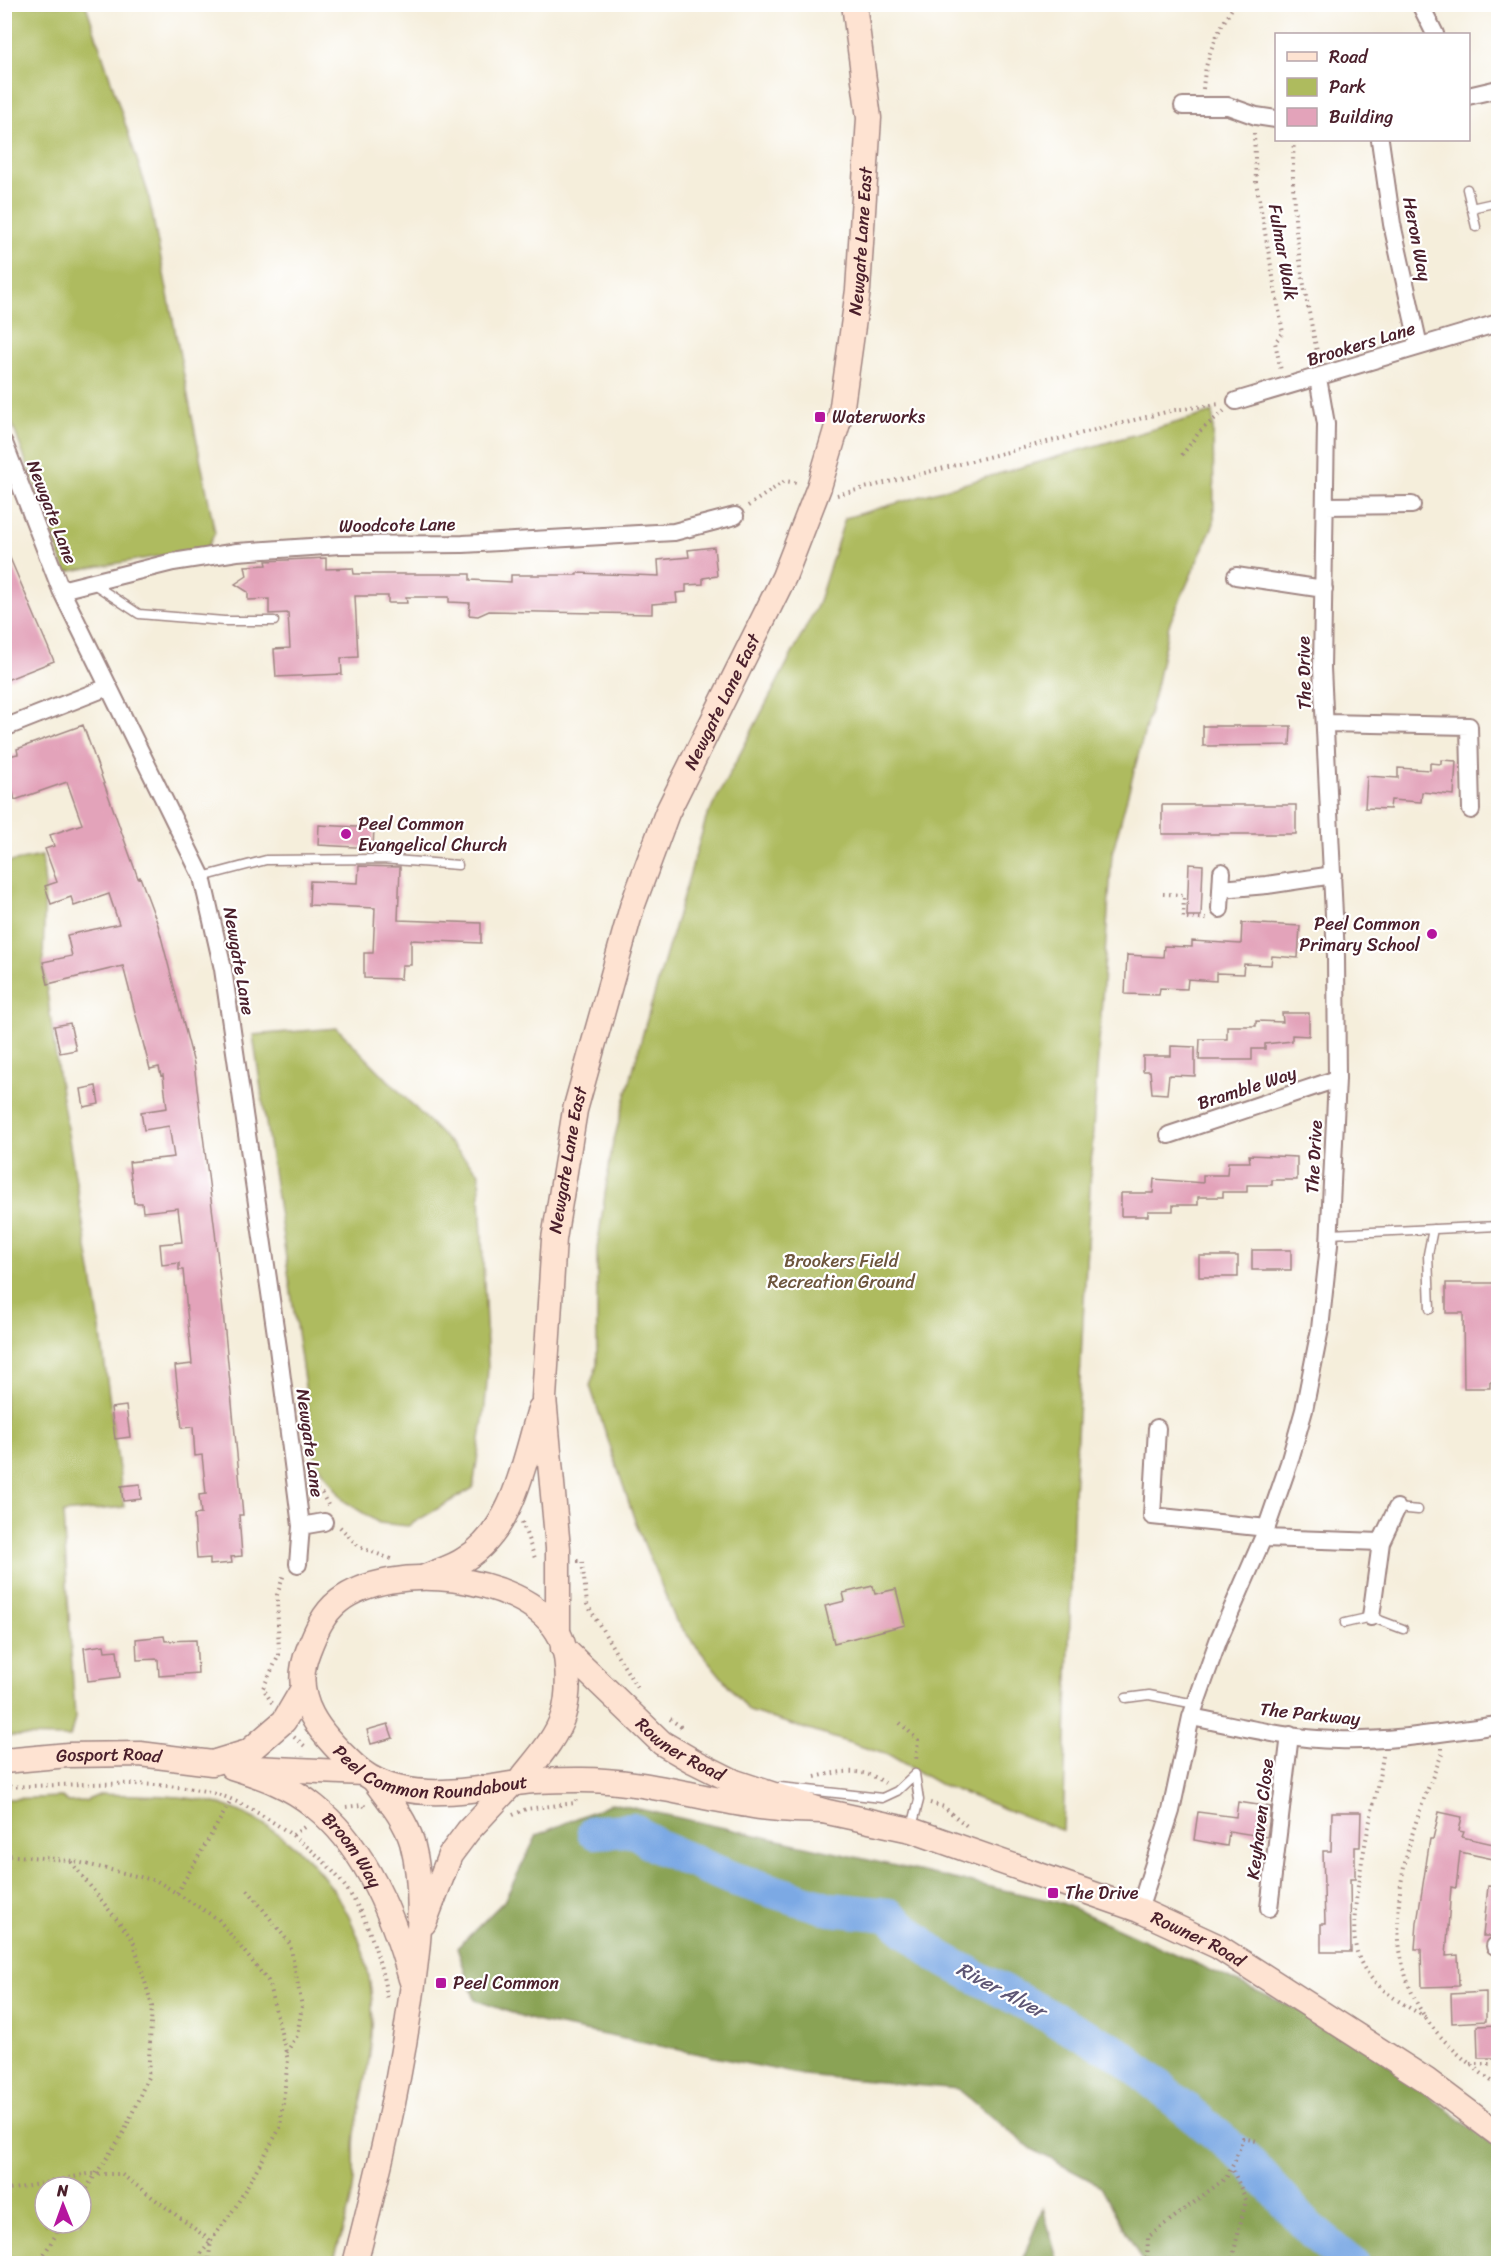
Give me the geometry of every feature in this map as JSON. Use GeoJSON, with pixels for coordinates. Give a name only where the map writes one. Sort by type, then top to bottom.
{"type":"FeatureCollection","features":[{"type":"Feature","properties":{"kind":"main road","name":"Newgate Lane East"},"geometry":{"type":"LineString","coordinates":[[560,1640],[558,1548],[544,1398],[554,1239],[575,1110],[632,908],[667,813],[784,577],[819,487],[841,413],[863,238],[869,118],[854,4]]}},
{"type":"Feature","properties":{"kind":"main road","name":"Newgate Lane East"},"geometry":{"type":"LineString","coordinates":[[426,1576],[465,1560],[489,1539],[506,1515],[544,1398]]}},
{"type":"Feature","properties":{"kind":"main road"},"geometry":{"type":"LineString","coordinates":[[222,1765],[248,1752],[284,1721],[301,1692],[305,1657],[317,1627],[336,1602],[352,1592],[377,1583],[426,1576],[481,1584],[514,1598],[539,1613],[560,1640]]}},
{"type":"Feature","properties":{"kind":"main road","name":"Rowner Road"},"geometry":{"type":"LineString","coordinates":[[560,1640],[662,1743],[735,1782],[824,1811],[911,1830],[1139,1910],[1217,1946],[1426,2080],[1498,2134]]}},
{"type":"Feature","properties":{"kind":"main road","name":"Peel Common Roundabout"},"geometry":{"type":"LineString","coordinates":[[301,1692],[319,1728],[369,1776],[423,1791],[480,1790],[514,1784],[549,1742],[563,1718],[569,1691],[560,1640]]}},
{"type":"Feature","properties":{"kind":"main road","name":"Gosport Road"},"geometry":{"type":"LineString","coordinates":[[4,1761],[68,1755],[140,1754],[222,1765]]}},
{"type":"Feature","properties":{"kind":"main road"},"geometry":{"type":"LineString","coordinates":[[222,1765],[369,1776]]}},
{"type":"Feature","properties":{"kind":"main road","name":"Broom Way"},"geometry":{"type":"LineString","coordinates":[[222,1765],[268,1778],[314,1805],[336,1826],[353,1848],[383,1899],[413,1987]]}},
{"type":"Feature","properties":{"kind":"main road","name":"Broom Way"},"geometry":{"type":"LineString","coordinates":[[355,2264],[381,2163],[420,1936],[417,1864],[411,1839],[403,1820],[369,1776]]}},
{"type":"Feature","properties":{"kind":"main road","name":"Rowner Road"},"geometry":{"type":"LineString","coordinates":[[514,1784],[590,1781],[662,1789],[752,1806],[824,1811]]}},
{"type":"Feature","properties":{"kind":"main road","name":"Broom Way"},"geometry":{"type":"LineString","coordinates":[[420,1936],[450,1855],[468,1831],[514,1784]]}},
{"type":"Feature","properties":{"kind":"street"},"geometry":{"type":"LineString","coordinates":[[1420,4],[1434,33]]}},
{"type":"Feature","properties":{"kind":"street"},"geometry":{"type":"LineString","coordinates":[[1470,96],[1498,89]]}},
{"type":"Feature","properties":{"kind":"street"},"geometry":{"type":"LineString","coordinates":[[1183,106],[1228,106],[1256,116],[1275,119]]}},
{"type":"Feature","properties":{"kind":"street","name":"Heron Way"},"geometry":{"type":"LineString","coordinates":[[1380,141],[1392,225],[1419,346]]}},
{"type":"Feature","properties":{"kind":"street","name":"Brookers Lane"},"geometry":{"type":"LineString","coordinates":[[1236,401],[1285,389],[1498,323]]}},
{"type":"Feature","properties":{"kind":"street","name":"The Drive"},"geometry":{"type":"LineString","coordinates":[[1139,1910],[1171,1811],[1193,1710],[1218,1641],[1265,1533],[1304,1410],[1320,1329],[1330,1233],[1337,1079],[1333,875],[1322,668],[1326,424],[1320,377]]}},
{"type":"Feature","properties":{"kind":"street","name":"Newgate Lane"},"geometry":{"type":"LineString","coordinates":[[4,443],[61,590],[202,877],[223,969],[294,1470],[301,1526],[292,1567]]}},
{"type":"Feature","properties":{"kind":"street"},"geometry":{"type":"LineString","coordinates":[[1325,506],[1412,505]]}},
{"type":"Feature","properties":{"kind":"street","name":"Woodcote Lane"},"geometry":{"type":"LineString","coordinates":[[61,590],[89,581],[173,562],[237,552],[340,545],[463,544],[674,532],[735,516]]}},
{"type":"Feature","properties":{"kind":"street"},"geometry":{"type":"LineString","coordinates":[[1236,576],[1324,589]]}},
{"type":"Feature","properties":{"kind":"street"},"geometry":{"type":"LineString","coordinates":[[4,728],[108,687]]}},
{"type":"Feature","properties":{"kind":"street"},"geometry":{"type":"LineString","coordinates":[[1325,723],[1469,726],[1471,810]]}},
{"type":"Feature","properties":{"kind":"street"},"geometry":{"type":"LineString","coordinates":[[1220,909],[1222,872]]}},
{"type":"Feature","properties":{"kind":"street"},"geometry":{"type":"LineString","coordinates":[[1221,889],[1268,885],[1333,875]]}},
{"type":"Feature","properties":{"kind":"street","name":"Bramble Way"},"geometry":{"type":"LineString","coordinates":[[1169,1135],[1337,1079]]}},
{"type":"Feature","properties":{"kind":"street"},"geometry":{"type":"LineString","coordinates":[[1157,1428],[1152,1516],[1265,1533],[1381,1542]]}},
{"type":"Feature","properties":{"kind":"street"},"geometry":{"type":"LineString","coordinates":[[1371,1617],[1381,1542],[1397,1508]]}},
{"type":"Feature","properties":{"kind":"street","name":"Newgate Lane"},"geometry":{"type":"LineString","coordinates":[[301,1526],[332,1520]]}},
{"type":"Feature","properties":{"kind":"street","name":"The Parkway"},"geometry":{"type":"LineString","coordinates":[[1193,1710],[1290,1735],[1337,1740],[1386,1738],[1498,1725]]}},
{"type":"Feature","properties":{"kind":"street","name":"Keyhaven Close"},"geometry":{"type":"LineString","coordinates":[[1269,1908],[1290,1735]]}},
{"type":"Feature","properties":{"kind":"lane"},"geometry":{"type":"LineString","coordinates":[[1467,189],[1476,227]]}},
{"type":"Feature","properties":{"kind":"lane"},"geometry":{"type":"LineString","coordinates":[[1471,208],[1498,202]]}},
{"type":"Feature","properties":{"kind":"lane"},"geometry":{"type":"LineString","coordinates":[[89,581],[139,614],[224,621],[274,621]]}},
{"type":"Feature","properties":{"kind":"lane"},"geometry":{"type":"LineString","coordinates":[[202,877],[266,860],[382,859],[458,865]]}},
{"type":"Feature","properties":{"kind":"lane"},"geometry":{"type":"LineString","coordinates":[[1330,1233],[1498,1226]]}},
{"type":"Feature","properties":{"kind":"lane"},"geometry":{"type":"LineString","coordinates":[[1430,1309],[1428,1254],[1433,1229]]}},
{"type":"Feature","properties":{"kind":"lane"},"geometry":{"type":"LineString","coordinates":[[1397,1508],[1418,1510]]}},
{"type":"Feature","properties":{"kind":"lane"},"geometry":{"type":"LineString","coordinates":[[1345,1623],[1371,1617],[1402,1629]]}},
{"type":"Feature","properties":{"kind":"lane"},"geometry":{"type":"LineString","coordinates":[[1126,1698],[1149,1695],[1193,1710]]}},
{"type":"Feature","properties":{"kind":"lane"},"geometry":{"type":"LineString","coordinates":[[735,1782],[882,1798],[897,1791],[915,1774]]}},
{"type":"Feature","properties":{"kind":"lane"},"geometry":{"type":"LineString","coordinates":[[911,1830],[919,1800],[915,1774]]}},
{"type":"Feature","properties":{"kind":"path"},"geometry":{"type":"LineString","coordinates":[[1202,105],[1204,72],[1210,48],[1235,4]]}},
{"type":"Feature","properties":{"kind":"path","name":"Fulmar Walk"},"geometry":{"type":"LineString","coordinates":[[1256,116],[1253,141],[1256,182],[1283,333],[1275,342],[1285,389]]}},
{"type":"Feature","properties":{"kind":"path","name":"Fulmar Walk"},"geometry":{"type":"LineString","coordinates":[[1294,141],[1293,217],[1320,377]]}},
{"type":"Feature","properties":{"kind":"path"},"geometry":{"type":"LineString","coordinates":[[735,516],[785,480],[819,487],[837,495],[1174,410],[1236,401]]}},
{"type":"Feature","properties":{"kind":"path"},"geometry":{"type":"LineString","coordinates":[[1182,455],[1200,431],[1236,401]]}},
{"type":"Feature","properties":{"kind":"path"},"geometry":{"type":"LineString","coordinates":[[1163,894],[1184,895],[1183,918],[1210,919],[1220,909]]}},
{"type":"Feature","properties":{"kind":"path"},"geometry":{"type":"LineString","coordinates":[[294,1470],[322,1494],[332,1520],[359,1547],[391,1560],[403,1559]]}},
{"type":"Feature","properties":{"kind":"path"},"geometry":{"type":"LineString","coordinates":[[582,1561],[586,1604],[638,1691]]}},
{"type":"Feature","properties":{"kind":"path"},"geometry":{"type":"LineString","coordinates":[[263,1688],[279,1655],[277,1595],[292,1567]]}},
{"type":"Feature","properties":{"kind":"path"},"geometry":{"type":"LineString","coordinates":[[662,1713],[687,1731]]}},
{"type":"Feature","properties":{"kind":"path"},"geometry":{"type":"LineString","coordinates":[[900,1723],[918,1740],[915,1774]]}},
{"type":"Feature","properties":{"kind":"path"},"geometry":{"type":"LineString","coordinates":[[1425,2018],[1405,1976],[1398,1931],[1402,1870],[1418,1810],[1442,1754],[1441,1732]]}},
{"type":"Feature","properties":{"kind":"path"},"geometry":{"type":"LineString","coordinates":[[1386,1738],[1358,1892],[1354,1928],[1356,1951],[1367,1971],[1388,1995],[1425,2018],[1469,2064],[1498,2086]]}},
{"type":"Feature","properties":{"kind":"path"},"geometry":{"type":"LineString","coordinates":[[806,1778],[849,1770],[875,1776],[897,1791]]}},
{"type":"Feature","properties":{"kind":"path"},"geometry":{"type":"LineString","coordinates":[[4,1787],[131,1784],[207,1791],[256,1811],[293,1835],[327,1863],[349,1889],[381,1961],[389,2005]]}},
{"type":"Feature","properties":{"kind":"path"},"geometry":{"type":"LineString","coordinates":[[919,1800],[944,1807],[972,1831]]}},
{"type":"Feature","properties":{"kind":"path"},"geometry":{"type":"LineString","coordinates":[[177,1893],[231,1801]]}},
{"type":"Feature","properties":{"kind":"path"},"geometry":{"type":"LineString","coordinates":[[507,1818],[526,1809],[575,1803]]}},
{"type":"Feature","properties":{"kind":"path"},"geometry":{"type":"LineString","coordinates":[[4,1855],[69,1860],[157,1881],[218,1918],[268,1981],[286,2054],[280,2128],[236,2206],[193,2264]]}},
{"type":"Feature","properties":{"kind":"path"},"geometry":{"type":"LineString","coordinates":[[69,1860],[133,1940],[153,2006],[148,2076],[124,2132],[93,2180]]}},
{"type":"Feature","properties":{"kind":"path"},"geometry":{"type":"LineString","coordinates":[[248,1890],[290,1944],[302,2006],[297,2036],[286,2054]]}},
{"type":"Feature","properties":{"kind":"path"},"geometry":{"type":"LineString","coordinates":[[1469,2064],[1498,2064]]}},
{"type":"Feature","properties":{"kind":"path"},"geometry":{"type":"LineString","coordinates":[[1147,2264],[1148,2237],[1226,2178],[1243,2138],[1257,2141]]}},
{"type":"Feature","properties":{"kind":"path"},"geometry":{"type":"LineString","coordinates":[[1231,2264],[1246,2200],[1232,2167]]}},
{"type":"Feature","properties":{"kind":"path"},"geometry":{"type":"LineString","coordinates":[[4,2191],[97,2174],[121,2174],[211,2241]]}},
{"type":"Feature","properties":{"kind":"path"},"geometry":{"type":"LineString","coordinates":[[38,2264],[56,2235]]}},
{"type":"Feature","properties":{"kind":"path"},"geometry":{"type":"LineString","coordinates":[[208,2264],[211,2241]]}},
{"type":"Feature","properties":{"kind":"green space"},"geometry":{"type":"Polygon","coordinates":[[[4,5],[86,5],[148,193],[215,533],[207,548],[66,572],[5,404],[4,5]]]}},
{"type":"Feature","properties":{"kind":"green space","name":"Brookers Field Recreation Ground"},"geometry":{"type":"Polygon","coordinates":[[[1213,412],[1214,523],[1169,625],[1154,696],[1112,854],[1093,1130],[1074,1494],[1063,1831],[939,1784],[891,1756],[749,1711],[676,1621],[636,1524],[590,1386],[597,1365],[597,1249],[612,1147],[706,819],[818,604],[845,518],[1213,412]]]}},
{"type":"Feature","properties":{"kind":"green space"},"geometry":{"type":"Polygon","coordinates":[[[42,856],[45,886],[43,962],[59,1080],[98,1313],[124,1507],[63,1513],[75,1718],[70,1737],[5,1736],[4,863],[42,856]]]}},
{"type":"Feature","properties":{"kind":"green space"},"geometry":{"type":"Polygon","coordinates":[[[337,1028],[479,1173],[488,1369],[473,1488],[408,1526],[379,1523],[344,1501],[316,1461],[253,1035],[337,1028]]]}},
{"type":"Feature","properties":{"kind":"green space"},"geometry":{"type":"Polygon","coordinates":[[[101,1794],[170,1796],[205,1801],[236,1810],[269,1828],[298,1850],[322,1875],[342,1905],[358,1937],[368,1971],[372,2007],[370,2056],[355,2134],[353,2190],[333,2263],[5,2263],[5,1799],[62,1797],[68,1802],[85,1801],[101,1794]]]}},
{"type":"Feature","properties":{"kind":"green space"},"geometry":{"type":"Polygon","coordinates":[[[612,1803],[1062,1903],[1345,2031],[1498,2149],[1498,2263],[1143,2263],[1101,2186],[1032,2149],[958,2089],[803,2075],[535,2021],[475,2000],[457,1948],[504,1901],[537,1835],[612,1803]]]}},
{"type":"Feature","properties":{"kind":"green space"},"geometry":{"type":"Polygon","coordinates":[[[1043,2208],[1058,2263],[1021,2263],[1043,2208]]]}},
{"type":"Feature","properties":{"kind":"building"},"geometry":{"type":"Polygon","coordinates":[[[4,544],[54,661],[4,681],[4,544]]]}},
{"type":"Feature","properties":{"kind":"building"},"geometry":{"type":"Polygon","coordinates":[[[714,547],[717,576],[703,578],[703,584],[686,585],[686,592],[676,593],[677,602],[652,604],[652,614],[489,611],[478,616],[469,615],[470,603],[449,602],[449,597],[406,597],[407,603],[388,603],[388,596],[355,596],[358,657],[341,658],[342,674],[276,677],[274,649],[290,648],[288,613],[269,614],[269,599],[248,600],[248,592],[235,584],[247,576],[245,566],[267,565],[266,561],[326,558],[326,569],[353,568],[354,574],[470,574],[470,580],[511,582],[511,575],[577,575],[577,573],[659,576],[658,560],[689,557],[688,550],[714,547]]]}},
{"type":"Feature","properties":{"kind":"building"},"geometry":{"type":"Polygon","coordinates":[[[83,725],[138,878],[140,877],[158,925],[194,1064],[215,1231],[243,1515],[239,1515],[242,1556],[231,1557],[232,1563],[210,1565],[210,1558],[197,1559],[194,1515],[201,1514],[199,1495],[206,1494],[202,1455],[195,1456],[193,1427],[182,1428],[175,1366],[192,1364],[183,1270],[179,1270],[179,1263],[162,1265],[160,1244],[182,1242],[178,1208],[143,1212],[142,1203],[134,1203],[129,1162],[174,1157],[169,1126],[144,1130],[141,1112],[167,1108],[163,1075],[161,1076],[159,1067],[150,1069],[123,966],[48,984],[43,962],[72,956],[67,935],[119,924],[109,894],[74,906],[71,897],[51,904],[45,886],[57,882],[45,849],[54,846],[50,835],[82,824],[67,782],[15,800],[13,793],[4,795],[4,757],[18,754],[17,749],[83,725]]]}},
{"type":"Feature","properties":{"kind":"building"},"geometry":{"type":"Polygon","coordinates":[[[1203,726],[1291,726],[1290,745],[1203,746],[1203,726]]]}},
{"type":"Feature","properties":{"kind":"building"},"geometry":{"type":"Polygon","coordinates":[[[1441,760],[1456,761],[1454,795],[1422,792],[1421,802],[1391,800],[1390,809],[1365,808],[1367,776],[1398,778],[1398,768],[1430,770],[1430,763],[1441,764],[1441,760]]]}},
{"type":"Feature","properties":{"kind":"building"},"geometry":{"type":"Polygon","coordinates":[[[1162,805],[1296,805],[1296,834],[1162,834],[1162,805]]]}},
{"type":"Feature","properties":{"kind":"building","name":"Peel Common Evangelical Church"},"geometry":{"type":"Polygon","coordinates":[[[319,825],[374,828],[373,848],[318,845],[319,825]]]}},
{"type":"Feature","properties":{"kind":"building"},"geometry":{"type":"Polygon","coordinates":[[[1189,864],[1203,865],[1201,916],[1187,916],[1189,864]]]}},
{"type":"Feature","properties":{"kind":"building"},"geometry":{"type":"Polygon","coordinates":[[[359,866],[400,867],[398,920],[481,923],[481,943],[411,940],[411,965],[402,965],[401,979],[364,978],[364,953],[373,953],[375,908],[309,905],[310,881],[358,883],[359,866]]]}},
{"type":"Feature","properties":{"kind":"building"},"geometry":{"type":"Polygon","coordinates":[[[1242,923],[1300,926],[1298,958],[1272,956],[1271,965],[1244,964],[1243,974],[1216,973],[1216,981],[1188,979],[1187,989],[1160,988],[1159,995],[1125,994],[1127,955],[1163,957],[1164,946],[1192,947],[1192,941],[1241,944],[1242,923]]]}},
{"type":"Feature","properties":{"kind":"building"},"geometry":{"type":"Polygon","coordinates":[[[1282,1013],[1309,1013],[1309,1036],[1292,1035],[1292,1041],[1265,1044],[1265,1049],[1252,1049],[1252,1060],[1199,1060],[1200,1039],[1227,1039],[1227,1026],[1256,1026],[1256,1021],[1283,1022],[1282,1013]]]}},
{"type":"Feature","properties":{"kind":"building"},"geometry":{"type":"Polygon","coordinates":[[[70,1023],[76,1050],[60,1053],[54,1026],[70,1023]]]}},
{"type":"Feature","properties":{"kind":"building"},"geometry":{"type":"Polygon","coordinates":[[[1171,1046],[1195,1047],[1195,1076],[1169,1075],[1167,1094],[1152,1093],[1150,1071],[1143,1071],[1143,1056],[1171,1056],[1171,1046]]]}},
{"type":"Feature","properties":{"kind":"building"},"geometry":{"type":"Polygon","coordinates":[[[96,1086],[99,1104],[84,1107],[81,1089],[96,1086]]]}},
{"type":"Feature","properties":{"kind":"building"},"geometry":{"type":"Polygon","coordinates":[[[1249,1155],[1297,1157],[1297,1180],[1272,1180],[1272,1185],[1247,1185],[1247,1192],[1223,1192],[1223,1197],[1198,1197],[1198,1205],[1173,1205],[1173,1211],[1148,1211],[1148,1216],[1121,1216],[1121,1193],[1153,1193],[1154,1179],[1203,1183],[1203,1175],[1227,1175],[1228,1162],[1250,1162],[1249,1155]]]}},
{"type":"Feature","properties":{"kind":"building"},"geometry":{"type":"Polygon","coordinates":[[[1252,1250],[1291,1250],[1291,1270],[1252,1270],[1252,1250]]]}},
{"type":"Feature","properties":{"kind":"building"},"geometry":{"type":"Polygon","coordinates":[[[1199,1256],[1238,1256],[1238,1277],[1199,1277],[1199,1256]]]}},
{"type":"Feature","properties":{"kind":"building"},"geometry":{"type":"Polygon","coordinates":[[[1446,1283],[1498,1283],[1498,1382],[1490,1382],[1490,1388],[1464,1388],[1463,1313],[1446,1313],[1446,1283]]]}},
{"type":"Feature","properties":{"kind":"building"},"geometry":{"type":"Polygon","coordinates":[[[126,1406],[130,1437],[115,1439],[111,1408],[126,1406]]]}},
{"type":"Feature","properties":{"kind":"building"},"geometry":{"type":"Polygon","coordinates":[[[140,1484],[141,1499],[123,1501],[121,1486],[140,1484]]]}},
{"type":"Feature","properties":{"kind":"building"},"geometry":{"type":"Polygon","coordinates":[[[873,1586],[875,1594],[896,1589],[905,1625],[834,1643],[825,1606],[845,1601],[843,1593],[873,1586]]]}},
{"type":"Feature","properties":{"kind":"building"},"geometry":{"type":"Polygon","coordinates":[[[164,1636],[165,1641],[196,1640],[198,1673],[159,1676],[158,1659],[137,1660],[136,1639],[164,1636]]]}},
{"type":"Feature","properties":{"kind":"building"},"geometry":{"type":"Polygon","coordinates":[[[104,1645],[105,1651],[117,1650],[120,1677],[88,1681],[84,1648],[104,1645]]]}},
{"type":"Feature","properties":{"kind":"building"},"geometry":{"type":"Polygon","coordinates":[[[388,1724],[393,1738],[371,1744],[367,1730],[388,1724]]]}},
{"type":"Feature","properties":{"kind":"building"},"geometry":{"type":"Polygon","coordinates":[[[1238,1802],[1271,1807],[1267,1837],[1229,1831],[1227,1846],[1194,1840],[1198,1812],[1236,1817],[1238,1802]]]}},
{"type":"Feature","properties":{"kind":"building"},"geometry":{"type":"Polygon","coordinates":[[[1332,1812],[1361,1812],[1360,1847],[1355,1847],[1355,1879],[1350,1879],[1351,1952],[1321,1952],[1321,1924],[1325,1924],[1323,1851],[1331,1851],[1332,1812]]]}},
{"type":"Feature","properties":{"kind":"building"},"geometry":{"type":"Polygon","coordinates":[[[1439,1812],[1462,1817],[1459,1831],[1464,1832],[1462,1837],[1498,1845],[1498,1860],[1460,1852],[1456,1888],[1451,1887],[1446,1956],[1458,1955],[1459,1986],[1422,1987],[1421,1949],[1415,1949],[1417,1923],[1430,1839],[1433,1839],[1439,1812]]]}},
{"type":"Feature","properties":{"kind":"building"},"geometry":{"type":"Polygon","coordinates":[[[1488,1886],[1498,1887],[1498,1936],[1483,1936],[1488,1886]]]}},
{"type":"Feature","properties":{"kind":"building"},"geometry":{"type":"Polygon","coordinates":[[[1486,1992],[1486,2021],[1452,2023],[1451,1994],[1486,1992]]]}},
{"type":"Feature","properties":{"kind":"building"},"geometry":{"type":"Polygon","coordinates":[[[1498,2025],[1498,2058],[1478,2058],[1477,2026],[1498,2025]]]}},
{"type":"Feature","properties":{"kind":"waterway","name":"River Alver"},"geometry":{"type":"LineString","coordinates":[[594,1832],[634,1830],[656,1846],[731,1878],[830,1909],[889,1915],[939,1957],[1118,2053],[1246,2159],[1309,2228],[1353,2264]]}},
{"type":"Feature","properties":{"kind":"place","name":"Waterworks"},"geometry":{"type":"Point","coordinates":[820,417]}},
{"type":"Feature","properties":{"kind":"place","name":"Peel Common Evangelical Church"},"geometry":{"type":"Point","coordinates":[346,834]}},
{"type":"Feature","properties":{"kind":"place","name":"Peel Common Primary School"},"geometry":{"type":"Point","coordinates":[1432,934]}},
{"type":"Feature","properties":{"kind":"place","name":"The Drive"},"geometry":{"type":"Point","coordinates":[1053,1893]}},
{"type":"Feature","properties":{"kind":"place","name":"Peel Common"},"geometry":{"type":"Point","coordinates":[441,1983]}}]}
